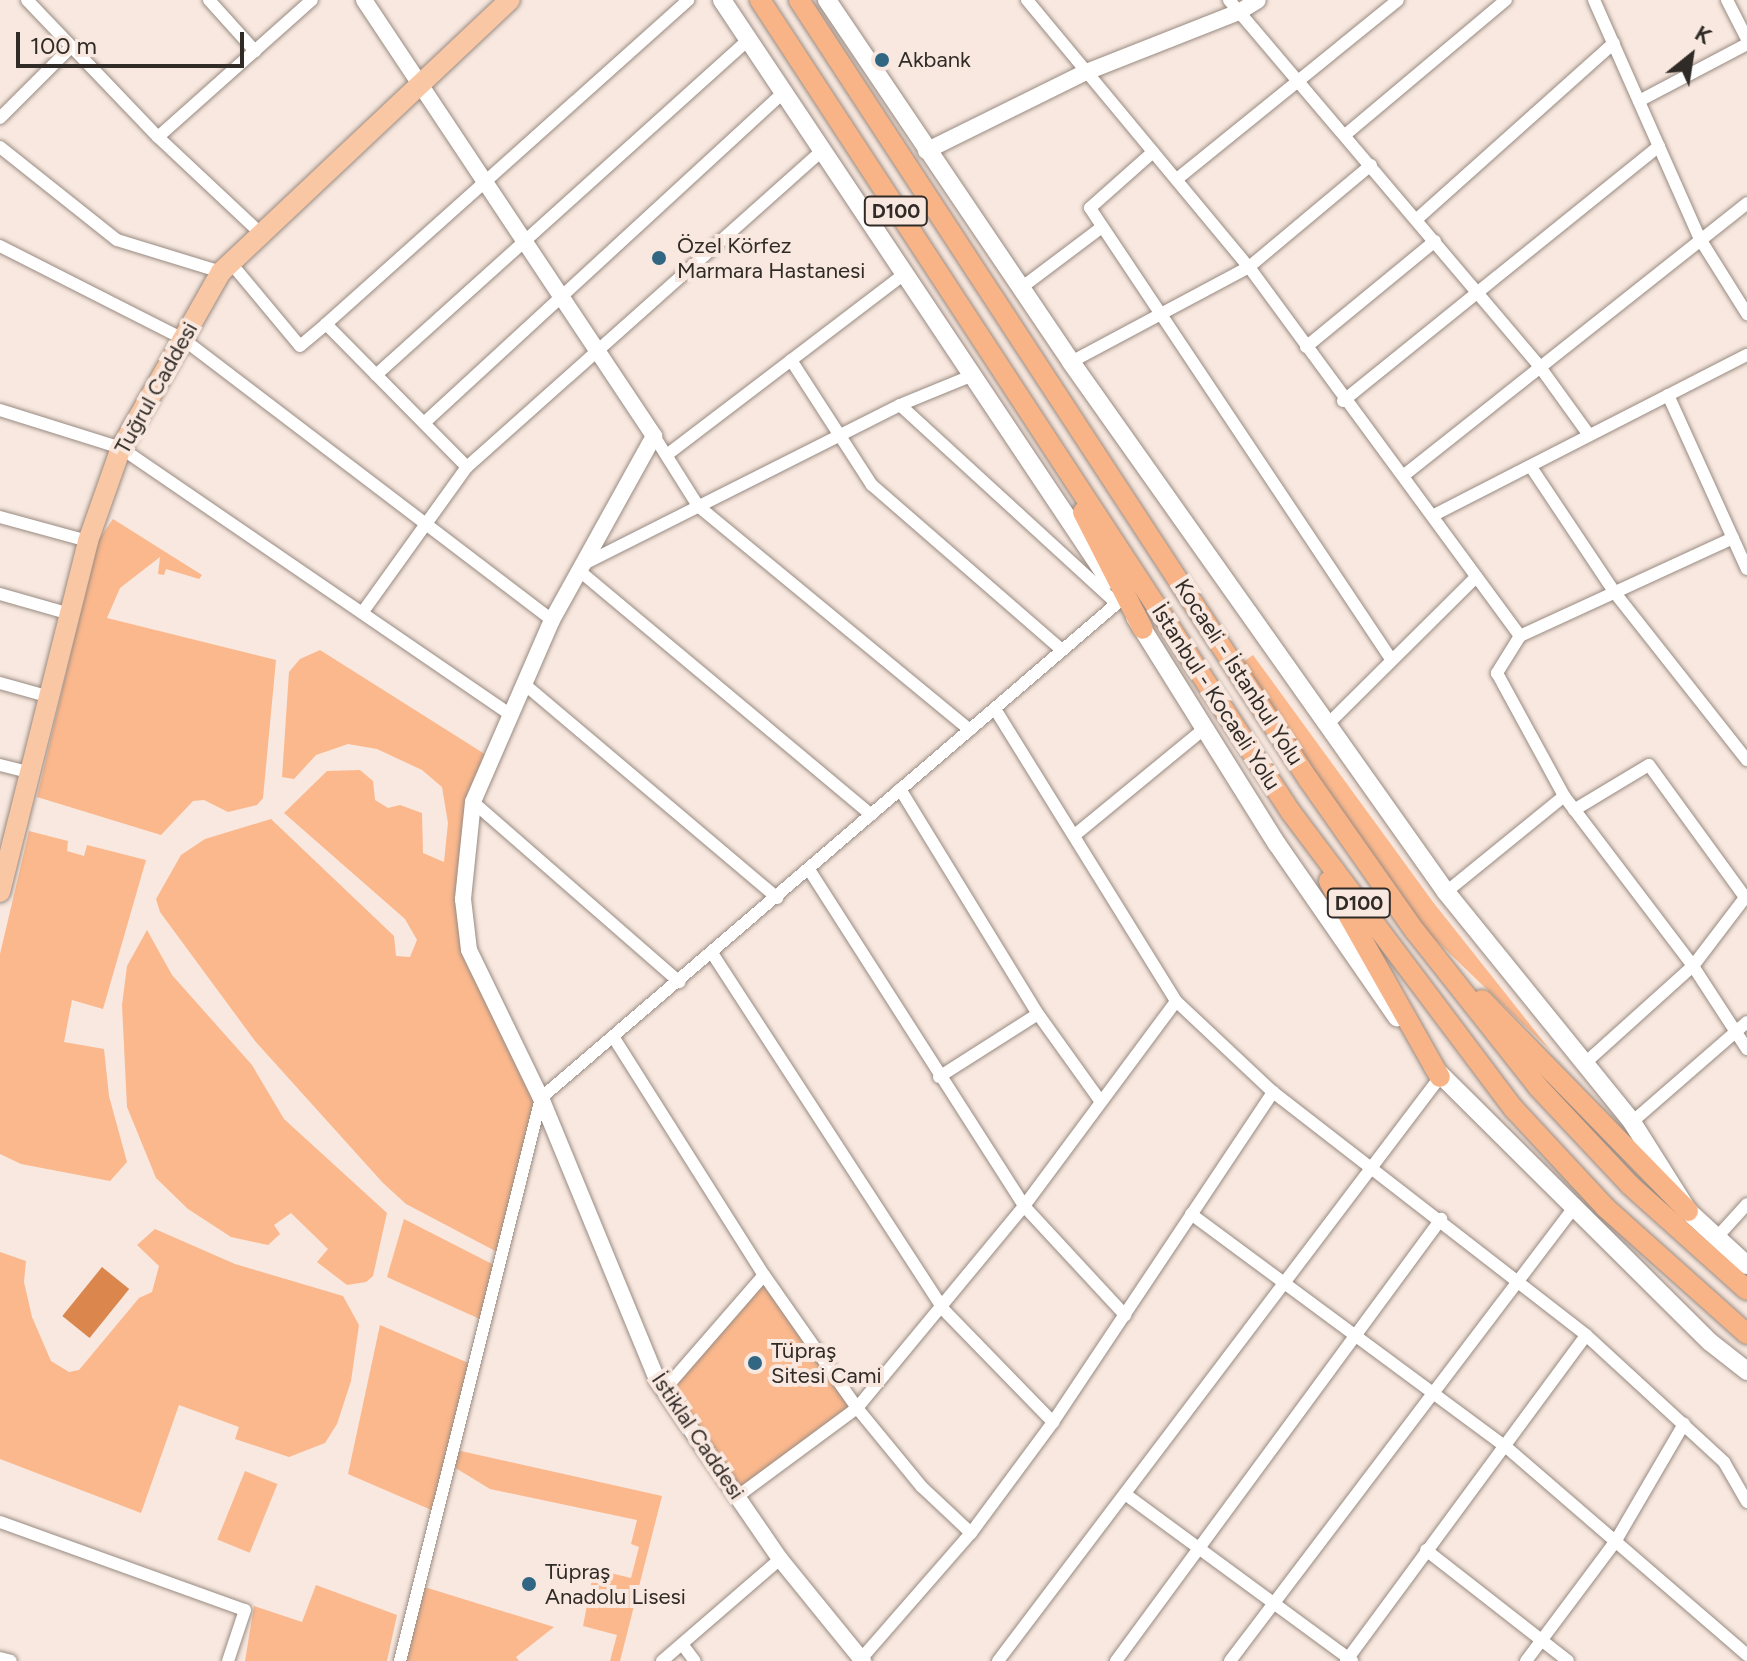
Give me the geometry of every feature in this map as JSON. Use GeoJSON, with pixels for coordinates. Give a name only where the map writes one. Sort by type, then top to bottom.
{"type":"FeatureCollection","features":[{"type":"Feature","properties":{"kind":"highway","name":"İstanbul - Kocaeli Yolu"},"geometry":{"type":"LineString","coordinates":[[760,0],[1037,419],[1290,811],[1514,1109],[1606,1208],[1747,1334]]}},
{"type":"Feature","properties":{"kind":"highway","name":"Kocaeli - İstanbul Yolu"},"geometry":{"type":"LineString","coordinates":[[799,0],[1308,779],[1415,931],[1538,1087],[1630,1185],[1747,1290]]}},
{"type":"Feature","properties":{"kind":"highway"},"geometry":{"type":"LineString","coordinates":[[1037,419],[1143,629]]}},
{"type":"Feature","properties":{"kind":"highway"},"geometry":{"type":"LineString","coordinates":[[1290,811],[1440,1077]]}},
{"type":"Feature","properties":{"kind":"highway"},"geometry":{"type":"LineString","coordinates":[[1415,931],[1688,1211]]}},
{"type":"Feature","properties":{"kind":"main road","name":"Tuğrul Caddesi"},"geometry":{"type":"LineString","coordinates":[[0,892],[88,541],[121,448],[183,339],[225,267],[510,0]]}},
{"type":"Feature","properties":{"kind":"main road"},"geometry":{"type":"LineString","coordinates":[[722,0],[820,152],[973,375],[1119,601],[1143,629],[1277,844],[1440,1077],[1575,1206],[1710,1342],[1747,1371]]}},
{"type":"Feature","properties":{"kind":"main road"},"geometry":{"type":"LineString","coordinates":[[827,0],[1071,362],[1446,892],[1632,1122],[1688,1211],[1747,1265]]}},
{"type":"Feature","properties":{"kind":"street"},"geometry":{"type":"LineString","coordinates":[[27,0],[158,137],[259,232]]}},
{"type":"Feature","properties":{"kind":"street"},"geometry":{"type":"LineString","coordinates":[[209,0],[255,51]]}},
{"type":"Feature","properties":{"kind":"street"},"geometry":{"type":"LineString","coordinates":[[158,137],[312,0]]}},
{"type":"Feature","properties":{"kind":"street"},"geometry":{"type":"LineString","coordinates":[[364,0],[668,454],[698,506],[970,730]]}},
{"type":"Feature","properties":{"kind":"street"},"geometry":{"type":"LineString","coordinates":[[0,147],[117,240],[225,267],[300,346],[485,185],[688,0]]}},
{"type":"Feature","properties":{"kind":"street"},"geometry":{"type":"LineString","coordinates":[[1027,0],[1084,73],[1249,267],[1343,401],[1434,515],[1520,636]]}},
{"type":"Feature","properties":{"kind":"street"},"geometry":{"type":"LineString","coordinates":[[926,151],[1084,73],[1234,6],[1258,0]]}},
{"type":"Feature","properties":{"kind":"street"},"geometry":{"type":"LineString","coordinates":[[1177,179],[1398,0]]}},
{"type":"Feature","properties":{"kind":"street"},"geometry":{"type":"LineString","coordinates":[[1345,135],[1506,0]]}},
{"type":"Feature","properties":{"kind":"street"},"geometry":{"type":"LineString","coordinates":[[1639,101],[1747,42],[1727,0]]}},
{"type":"Feature","properties":{"kind":"street"},"geometry":{"type":"LineString","coordinates":[[1599,1],[1614,43],[1700,239],[1747,314]]}},
{"type":"Feature","properties":{"kind":"street"},"geometry":{"type":"LineString","coordinates":[[1234,6],[1479,293],[1540,367],[1589,435]]}},
{"type":"Feature","properties":{"kind":"street"},"geometry":{"type":"LineString","coordinates":[[376,375],[748,40]]}},
{"type":"Feature","properties":{"kind":"street"},"geometry":{"type":"LineString","coordinates":[[1417,219],[1614,43]]}},
{"type":"Feature","properties":{"kind":"street"},"geometry":{"type":"LineString","coordinates":[[0,118],[70,48]]}},
{"type":"Feature","properties":{"kind":"street"},"geometry":{"type":"LineString","coordinates":[[424,423],[783,93]]}},
{"type":"Feature","properties":{"kind":"street"},"geometry":{"type":"LineString","coordinates":[[1343,401],[1659,146]]}},
{"type":"Feature","properties":{"kind":"street"},"geometry":{"type":"LineString","coordinates":[[362,613],[423,522],[467,467],[599,354],[820,152]]}},
{"type":"Feature","properties":{"kind":"street"},"geometry":{"type":"LineString","coordinates":[[1153,152],[1090,208],[1391,659]]}},
{"type":"Feature","properties":{"kind":"street"},"geometry":{"type":"LineString","coordinates":[[1071,362],[1249,267],[1371,165]]}},
{"type":"Feature","properties":{"kind":"street"},"geometry":{"type":"LineString","coordinates":[[1403,476],[1747,203]]}},
{"type":"Feature","properties":{"kind":"street"},"geometry":{"type":"LineString","coordinates":[[1021,288],[1102,227]]}},
{"type":"Feature","properties":{"kind":"street"},"geometry":{"type":"LineString","coordinates":[[1306,347],[1435,241]]}},
{"type":"Feature","properties":{"kind":"street"},"geometry":{"type":"LineString","coordinates":[[0,246],[183,339],[552,620]]}},
{"type":"Feature","properties":{"kind":"street"},"geometry":{"type":"LineString","coordinates":[[668,454],[904,274]]}},
{"type":"Feature","properties":{"kind":"street"},"geometry":{"type":"LineString","coordinates":[[326,324],[467,467]]}},
{"type":"Feature","properties":{"kind":"street"},"geometry":{"type":"LineString","coordinates":[[1434,515],[1747,355]]}},
{"type":"Feature","properties":{"kind":"street"},"geometry":{"type":"LineString","coordinates":[[791,360],[872,485],[1062,650]]}},
{"type":"Feature","properties":{"kind":"street"},"geometry":{"type":"LineString","coordinates":[[871,815],[585,567],[838,435],[973,375]]}},
{"type":"Feature","properties":{"kind":"street"},"geometry":{"type":"LineString","coordinates":[[1668,395],[1747,569]]}},
{"type":"Feature","properties":{"kind":"street"},"geometry":{"type":"LineString","coordinates":[[400,1661],[541,1098],[810,871],[900,789],[1119,601],[900,405]]}},
{"type":"Feature","properties":{"kind":"street"},"geometry":{"type":"LineString","coordinates":[[0,410],[121,448],[509,714]]}},
{"type":"Feature","properties":{"kind":"street","name":"İstiklal Caddesi"},"geometry":{"type":"LineString","coordinates":[[654,436],[585,567],[552,620],[473,802],[463,899],[469,950],[541,1098],[664,1390],[780,1559],[862,1660]]}},
{"type":"Feature","properties":{"kind":"street"},"geometry":{"type":"LineString","coordinates":[[1531,467],[1615,593],[1747,760]]}},
{"type":"Feature","properties":{"kind":"street"},"geometry":{"type":"LineString","coordinates":[[0,517],[88,541]]}},
{"type":"Feature","properties":{"kind":"street"},"geometry":{"type":"LineString","coordinates":[[1733,538],[1520,636],[1497,673],[1564,796],[1693,966],[1747,1049]]}},
{"type":"Feature","properties":{"kind":"street"},"geometry":{"type":"LineString","coordinates":[[1328,724],[1476,577]]}},
{"type":"Feature","properties":{"kind":"street"},"geometry":{"type":"LineString","coordinates":[[0,594],[70,614]]}},
{"type":"Feature","properties":{"kind":"street"},"geometry":{"type":"LineString","coordinates":[[0,683],[50,697]]}},
{"type":"Feature","properties":{"kind":"street"},"geometry":{"type":"LineString","coordinates":[[523,683],[777,898]]}},
{"type":"Feature","properties":{"kind":"street"},"geometry":{"type":"LineString","coordinates":[[995,709],[1076,834],[1176,1001],[1273,1092],[1441,1219],[1586,1335],[1724,1462],[1747,1502]]}},
{"type":"Feature","properties":{"kind":"street"},"geometry":{"type":"LineString","coordinates":[[1076,834],[1204,729]]}},
{"type":"Feature","properties":{"kind":"street"},"geometry":{"type":"LineString","coordinates":[[0,765],[31,773]]}},
{"type":"Feature","properties":{"kind":"street"},"geometry":{"type":"LineString","coordinates":[[1574,810],[1649,765],[1746,896],[1693,966],[1584,1064]]}},
{"type":"Feature","properties":{"kind":"street"},"geometry":{"type":"LineString","coordinates":[[900,789],[1038,1014],[1101,1102]]}},
{"type":"Feature","properties":{"kind":"street"},"geometry":{"type":"LineString","coordinates":[[1446,892],[1564,796]]}},
{"type":"Feature","properties":{"kind":"street"},"geometry":{"type":"LineString","coordinates":[[473,802],[679,982]]}},
{"type":"Feature","properties":{"kind":"street"},"geometry":{"type":"LineString","coordinates":[[810,871],[1024,1206],[1125,1315]]}},
{"type":"Feature","properties":{"kind":"street"},"geometry":{"type":"LineString","coordinates":[[712,953],[943,1309],[1053,1422]]}},
{"type":"Feature","properties":{"kind":"street"},"geometry":{"type":"LineString","coordinates":[[738,1496],[857,1408],[943,1309],[1024,1206],[1176,1001]]}},
{"type":"Feature","properties":{"kind":"street"},"geometry":{"type":"LineString","coordinates":[[939,1077],[1038,1014]]}},
{"type":"Feature","properties":{"kind":"street"},"geometry":{"type":"LineString","coordinates":[[1632,1122],[1747,1022]]}},
{"type":"Feature","properties":{"kind":"street"},"geometry":{"type":"LineString","coordinates":[[614,1038],[764,1275],[857,1408],[922,1487],[971,1533]]}},
{"type":"Feature","properties":{"kind":"street"},"geometry":{"type":"LineString","coordinates":[[998,1661],[1440,1077]]}},
{"type":"Feature","properties":{"kind":"street"},"geometry":{"type":"LineString","coordinates":[[862,1660],[971,1533],[1053,1422],[1273,1092]]}},
{"type":"Feature","properties":{"kind":"street"},"geometry":{"type":"LineString","coordinates":[[1718,1236],[1747,1204]]}},
{"type":"Feature","properties":{"kind":"street"},"geometry":{"type":"LineString","coordinates":[[1230,1661],[1575,1206]]}},
{"type":"Feature","properties":{"kind":"street"},"geometry":{"type":"LineString","coordinates":[[1191,1214],[1505,1446],[1747,1655]]}},
{"type":"Feature","properties":{"kind":"street"},"geometry":{"type":"LineString","coordinates":[[1116,1661],[1441,1219]]}},
{"type":"Feature","properties":{"kind":"street"},"geometry":{"type":"LineString","coordinates":[[664,1390],[764,1275]]}},
{"type":"Feature","properties":{"kind":"street"},"geometry":{"type":"LineString","coordinates":[[1125,1494],[1349,1660],[1426,1550],[1586,1335]]}},
{"type":"Feature","properties":{"kind":"street"},"geometry":{"type":"LineString","coordinates":[[1526,1661],[1615,1542],[1684,1424]]}},
{"type":"Feature","properties":{"kind":"street"},"geometry":{"type":"LineString","coordinates":[[1,1527],[245,1610],[228,1661]]}},
{"type":"Feature","properties":{"kind":"street"},"geometry":{"type":"LineString","coordinates":[[1426,1550],[1568,1661]]}},
{"type":"Feature","properties":{"kind":"street"},"geometry":{"type":"LineString","coordinates":[[662,1661],[780,1559]]}},
{"type":"Feature","properties":{"kind":"street"},"geometry":{"type":"LineString","coordinates":[[682,1644],[695,1661]]}},
{"type":"Feature","properties":{"kind":"street"},"geometry":{"type":"LineString","coordinates":[[0,1658],[11,1661]]}},
{"type":"Feature","properties":{"kind":"shaded area"},"geometry":{"type":"Polygon","coordinates":[[[113,519],[202,575],[199,579],[166,569],[164,575],[158,574],[160,557],[120,588],[107,618],[276,660],[263,798],[257,805],[228,812],[204,800],[193,801],[161,835],[37,797],[97,542],[113,519]]]}},
{"type":"Feature","properties":{"kind":"shaded area"},"geometry":{"type":"Polygon","coordinates":[[[320,650],[491,758],[473,802],[469,950],[541,1098],[501,1254],[406,1204],[383,1183],[255,1041],[160,912],[156,899],[181,855],[205,839],[271,819],[394,936],[396,956],[410,957],[417,940],[405,919],[284,813],[327,771],[360,770],[373,781],[375,800],[388,808],[400,805],[422,813],[423,853],[444,862],[448,823],[442,787],[422,770],[377,749],[348,744],[316,755],[294,779],[282,777],[289,672],[300,659],[320,650]]]}},
{"type":"Feature","properties":{"kind":"shaded area"},"geometry":{"type":"Polygon","coordinates":[[[1253,655],[1433,902],[1551,1051],[1419,924],[1239,665],[1253,655]]]}},
{"type":"Feature","properties":{"kind":"shaded area"},"geometry":{"type":"Polygon","coordinates":[[[29,831],[68,841],[67,851],[84,856],[87,845],[146,860],[103,1009],[72,1000],[64,1042],[104,1049],[109,1096],[127,1162],[110,1181],[21,1164],[0,1154],[0,954],[29,831]]]}},
{"type":"Feature","properties":{"kind":"shaded area"},"geometry":{"type":"Polygon","coordinates":[[[147,930],[172,975],[252,1065],[284,1119],[387,1213],[373,1276],[366,1282],[347,1285],[317,1262],[328,1249],[291,1213],[274,1225],[280,1234],[268,1245],[231,1237],[188,1209],[156,1178],[127,1107],[122,1005],[127,966],[147,930]]]}},
{"type":"Feature","properties":{"kind":"shaded area"},"geometry":{"type":"Polygon","coordinates":[[[404,1219],[498,1267],[484,1321],[387,1277],[404,1219]]]}},
{"type":"Feature","properties":{"kind":"shaded area"},"geometry":{"type":"Polygon","coordinates":[[[155,1229],[235,1264],[343,1296],[359,1325],[351,1381],[337,1424],[325,1443],[289,1457],[235,1439],[239,1427],[179,1405],[141,1513],[0,1459],[0,1252],[26,1261],[24,1282],[32,1317],[51,1361],[69,1372],[79,1370],[139,1298],[152,1292],[159,1266],[137,1245],[155,1229]]]}},
{"type":"Feature","properties":{"kind":"shaded area"},"geometry":{"type":"Polygon","coordinates":[[[102,1267],[129,1289],[90,1338],[62,1316],[102,1267]]]}},
{"type":"Feature","properties":{"kind":"shaded area"},"geometry":{"type":"Polygon","coordinates":[[[764,1275],[857,1408],[738,1496],[664,1390],[764,1275]]]}},
{"type":"Feature","properties":{"kind":"shaded area"},"geometry":{"type":"Polygon","coordinates":[[[380,1325],[473,1365],[452,1449],[662,1496],[620,1661],[610,1661],[617,1635],[583,1626],[594,1569],[631,1578],[639,1547],[631,1544],[637,1520],[490,1489],[449,1464],[436,1512],[348,1474],[380,1325]]]}},
{"type":"Feature","properties":{"kind":"shaded area"},"geometry":{"type":"Polygon","coordinates":[[[245,1471],[277,1484],[250,1553],[217,1540],[245,1471]]]}},
{"type":"Feature","properties":{"kind":"shaded area"},"geometry":{"type":"Polygon","coordinates":[[[316,1585],[397,1615],[387,1661],[245,1661],[254,1606],[302,1622],[316,1585]]]}},
{"type":"Feature","properties":{"kind":"shaded area"},"geometry":{"type":"Polygon","coordinates":[[[418,1585],[554,1627],[516,1657],[519,1661],[400,1661],[418,1585]]]}},
{"type":"Feature","properties":{"kind":"place","name":"Akbank"},"geometry":{"type":"Point","coordinates":[882,60]}},
{"type":"Feature","properties":{"kind":"place","name":"Özel Körfez Marmara Hastanesi"},"geometry":{"type":"Point","coordinates":[659,258]}},
{"type":"Feature","properties":{"kind":"place","name":"Tüpraş Sitesi Cami"},"geometry":{"type":"Point","coordinates":[755,1363]}},
{"type":"Feature","properties":{"kind":"place","name":"Tüpraş Anadolu Lisesi"},"geometry":{"type":"Point","coordinates":[529,1584]}}]}
